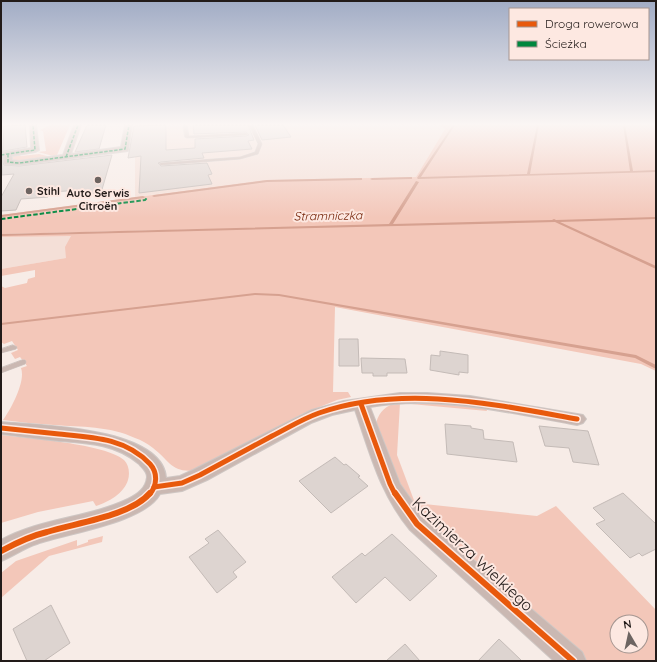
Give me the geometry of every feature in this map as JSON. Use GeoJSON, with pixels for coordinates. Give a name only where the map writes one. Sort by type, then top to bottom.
{"type":"FeatureCollection","features":[{"type":"Feature","properties":{"kind":"street"},"geometry":{"type":"LineString","coordinates":[[5,156],[8,162],[13,163],[74,156]]}},
{"type":"Feature","properties":{"kind":"street"},"geometry":{"type":"LineString","coordinates":[[154,487],[182,483],[200,475],[311,416],[338,408],[361,404],[405,398],[438,399],[489,404],[577,419]]}},
{"type":"Feature","properties":{"kind":"street","name":"Kazimierza Wielkiego"},"geometry":{"type":"LineString","coordinates":[[361,404],[390,484],[395,494],[417,524],[573,661]]}},
{"type":"Feature","properties":{"kind":"street"},"geometry":{"type":"LineString","coordinates":[[1,428],[97,438],[115,442],[133,450],[150,464],[156,474],[154,487],[148,496],[133,506],[96,519],[25,538],[1,551]]}},
{"type":"Feature","properties":{"kind":"lane"},"geometry":{"type":"LineString","coordinates":[[161,164],[240,158],[247,156]]}},
{"type":"Feature","properties":{"kind":"lane"},"geometry":{"type":"LineString","coordinates":[[1,351],[13,347]]}},
{"type":"Feature","properties":{"kind":"lane"},"geometry":{"type":"LineString","coordinates":[[1,371],[22,362]]}},
{"type":"Feature","properties":{"kind":"shaded area"},"geometry":{"type":"Polygon","coordinates":[[[10,156],[51,157],[21,162],[11,161],[10,156]]]}},
{"type":"Feature","properties":{"kind":"shaded area"},"geometry":{"type":"Polygon","coordinates":[[[135,156],[429,156],[416,177],[265,180],[135,197],[135,156]]]}},
{"type":"Feature","properties":{"kind":"shaded area"},"geometry":{"type":"Polygon","coordinates":[[[429,156],[656,156],[656,371],[641,364],[335,307],[333,392],[348,392],[351,397],[337,400],[302,414],[197,470],[189,471],[177,468],[147,444],[116,431],[3,420],[14,402],[20,387],[22,374],[21,368],[27,366],[20,357],[15,359],[11,353],[18,350],[12,341],[4,344],[1,342],[1,286],[5,288],[27,283],[28,279],[35,277],[35,270],[1,276],[1,269],[66,258],[65,247],[71,236],[1,237],[1,235],[212,229],[1,234],[1,215],[265,180],[416,177],[429,156]]]}},
{"type":"Feature","properties":{"kind":"shaded area"},"geometry":{"type":"Polygon","coordinates":[[[72,235],[66,258],[1,269],[1,237],[72,235]]]}},
{"type":"Feature","properties":{"kind":"shaded area"},"geometry":{"type":"Polygon","coordinates":[[[398,402],[438,403],[486,408],[487,411],[400,403],[397,455],[415,503],[537,516],[556,506],[656,610],[656,661],[587,661],[423,518],[404,496],[376,423],[382,412],[387,407],[398,402]]]}},
{"type":"Feature","properties":{"kind":"shaded area"},"geometry":{"type":"Polygon","coordinates":[[[1,435],[84,446],[115,454],[127,464],[129,472],[128,480],[120,493],[106,502],[96,506],[93,501],[38,512],[1,523],[1,435]]]}},
{"type":"Feature","properties":{"kind":"shaded area"},"geometry":{"type":"Polygon","coordinates":[[[103,536],[102,542],[49,556],[1,598],[1,573],[16,561],[77,540],[77,546],[88,542],[88,540],[103,536]]]}},
{"type":"Feature","properties":{"kind":"building"},"geometry":{"type":"Polygon","coordinates":[[[2,156],[4,165],[19,166],[112,156],[101,193],[81,195],[82,190],[50,192],[48,197],[21,199],[16,210],[1,211],[1,197],[14,174],[2,175],[2,156]]]}},
{"type":"Feature","properties":{"kind":"building"},"geometry":{"type":"Polygon","coordinates":[[[128,156],[203,156],[204,158],[158,163],[161,166],[207,163],[212,174],[208,175],[212,184],[139,193],[141,156],[128,158],[128,156]]]}},
{"type":"Feature","properties":{"kind":"building"},"geometry":{"type":"Polygon","coordinates":[[[339,339],[358,339],[359,366],[339,366],[339,339]]]}},
{"type":"Feature","properties":{"kind":"building"},"geometry":{"type":"Polygon","coordinates":[[[440,351],[468,355],[468,373],[459,372],[459,375],[430,370],[431,355],[440,356],[440,351]]]}},
{"type":"Feature","properties":{"kind":"building"},"geometry":{"type":"Polygon","coordinates":[[[361,358],[405,359],[407,373],[387,373],[387,376],[373,376],[373,373],[362,373],[361,358]]]}},
{"type":"Feature","properties":{"kind":"building"},"geometry":{"type":"Polygon","coordinates":[[[445,424],[471,426],[471,428],[483,430],[484,439],[513,442],[517,462],[447,454],[445,424]]]}},
{"type":"Feature","properties":{"kind":"building"},"geometry":{"type":"Polygon","coordinates":[[[539,426],[588,431],[599,465],[573,462],[569,448],[545,446],[539,426]]]}},
{"type":"Feature","properties":{"kind":"building"},"geometry":{"type":"Polygon","coordinates":[[[335,457],[360,476],[358,477],[368,486],[331,513],[299,481],[335,457]]]}},
{"type":"Feature","properties":{"kind":"building"},"geometry":{"type":"Polygon","coordinates":[[[623,493],[656,524],[656,549],[642,556],[639,553],[630,558],[596,524],[605,520],[593,508],[623,493]]]}},
{"type":"Feature","properties":{"kind":"building"},"geometry":{"type":"Polygon","coordinates":[[[218,530],[246,562],[233,572],[237,577],[217,593],[189,557],[209,543],[205,539],[218,530]]]}},
{"type":"Feature","properties":{"kind":"building"},"geometry":{"type":"Polygon","coordinates":[[[392,534],[437,576],[410,601],[385,577],[356,603],[332,577],[362,553],[365,556],[392,534]]]}},
{"type":"Feature","properties":{"kind":"building"},"geometry":{"type":"Polygon","coordinates":[[[51,605],[70,643],[44,661],[27,661],[13,629],[51,605]]]}},
{"type":"Feature","properties":{"kind":"building"},"geometry":{"type":"Polygon","coordinates":[[[499,639],[522,661],[478,661],[499,639]]]}},
{"type":"Feature","properties":{"kind":"building"},"geometry":{"type":"Polygon","coordinates":[[[405,644],[420,661],[386,661],[405,644]]]}},
{"type":"Feature","properties":{"kind":"waterway"},"geometry":{"type":"LineString","coordinates":[[434,156],[419,178],[528,175]]}},
{"type":"Feature","properties":{"kind":"waterway"},"geometry":{"type":"LineString","coordinates":[[528,175],[532,156]]}},
{"type":"Feature","properties":{"kind":"waterway"},"geometry":{"type":"LineString","coordinates":[[629,156],[632,172]]}},
{"type":"Feature","properties":{"kind":"waterway"},"geometry":{"type":"LineString","coordinates":[[632,172],[656,171]]}},
{"type":"Feature","properties":{"kind":"waterway"},"geometry":{"type":"LineString","coordinates":[[528,175],[632,172]]}},
{"type":"Feature","properties":{"kind":"waterway"},"geometry":{"type":"LineString","coordinates":[[372,179],[411,178]]}},
{"type":"Feature","properties":{"kind":"waterway"},"geometry":{"type":"LineString","coordinates":[[154,196],[267,181],[361,179]]}},
{"type":"Feature","properties":{"kind":"waterway"},"geometry":{"type":"LineString","coordinates":[[391,224],[417,182]]}},
{"type":"Feature","properties":{"kind":"waterway"},"geometry":{"type":"LineString","coordinates":[[1,216],[143,197]]}},
{"type":"Feature","properties":{"kind":"waterway","name":"Stramniczka"},"geometry":{"type":"LineString","coordinates":[[555,221],[656,218]]}},
{"type":"Feature","properties":{"kind":"waterway","name":"Stramniczka"},"geometry":{"type":"LineString","coordinates":[[1,235],[555,221]]}},
{"type":"Feature","properties":{"kind":"waterway"},"geometry":{"type":"LineString","coordinates":[[555,221],[656,268]]}},
{"type":"Feature","properties":{"kind":"waterway"},"geometry":{"type":"LineString","coordinates":[[1,324],[255,294],[279,295],[636,357],[656,367]]}},
{"type":"Feature","properties":{"kind":"marked path"},"geometry":{"type":"LineString","coordinates":[[8,156],[8,162],[19,163],[73,156]]}},
{"type":"Feature","properties":{"kind":"marked path"},"geometry":{"type":"LineString","coordinates":[[1,219],[145,200],[147,198]]}},
{"type":"Feature","properties":{"kind":"cycle path"},"geometry":{"type":"LineString","coordinates":[[154,487],[182,483],[200,475],[311,416],[337,408],[375,401],[406,398],[449,399],[492,404],[577,419]]}},
{"type":"Feature","properties":{"kind":"cycle path"},"geometry":{"type":"LineString","coordinates":[[361,404],[390,484],[405,510],[417,524],[573,661]]}},
{"type":"Feature","properties":{"kind":"cycle path"},"geometry":{"type":"LineString","coordinates":[[1,428],[93,437],[116,442],[137,452],[152,466],[156,475],[152,492],[145,499],[136,504],[100,518],[32,536],[1,551]]}},
{"type":"Feature","properties":{"kind":"place","name":"Auto Serwis Citroën"},"geometry":{"type":"Point","coordinates":[98,180]}},
{"type":"Feature","properties":{"kind":"place","name":"Stihl"},"geometry":{"type":"Point","coordinates":[29,191]}}]}
